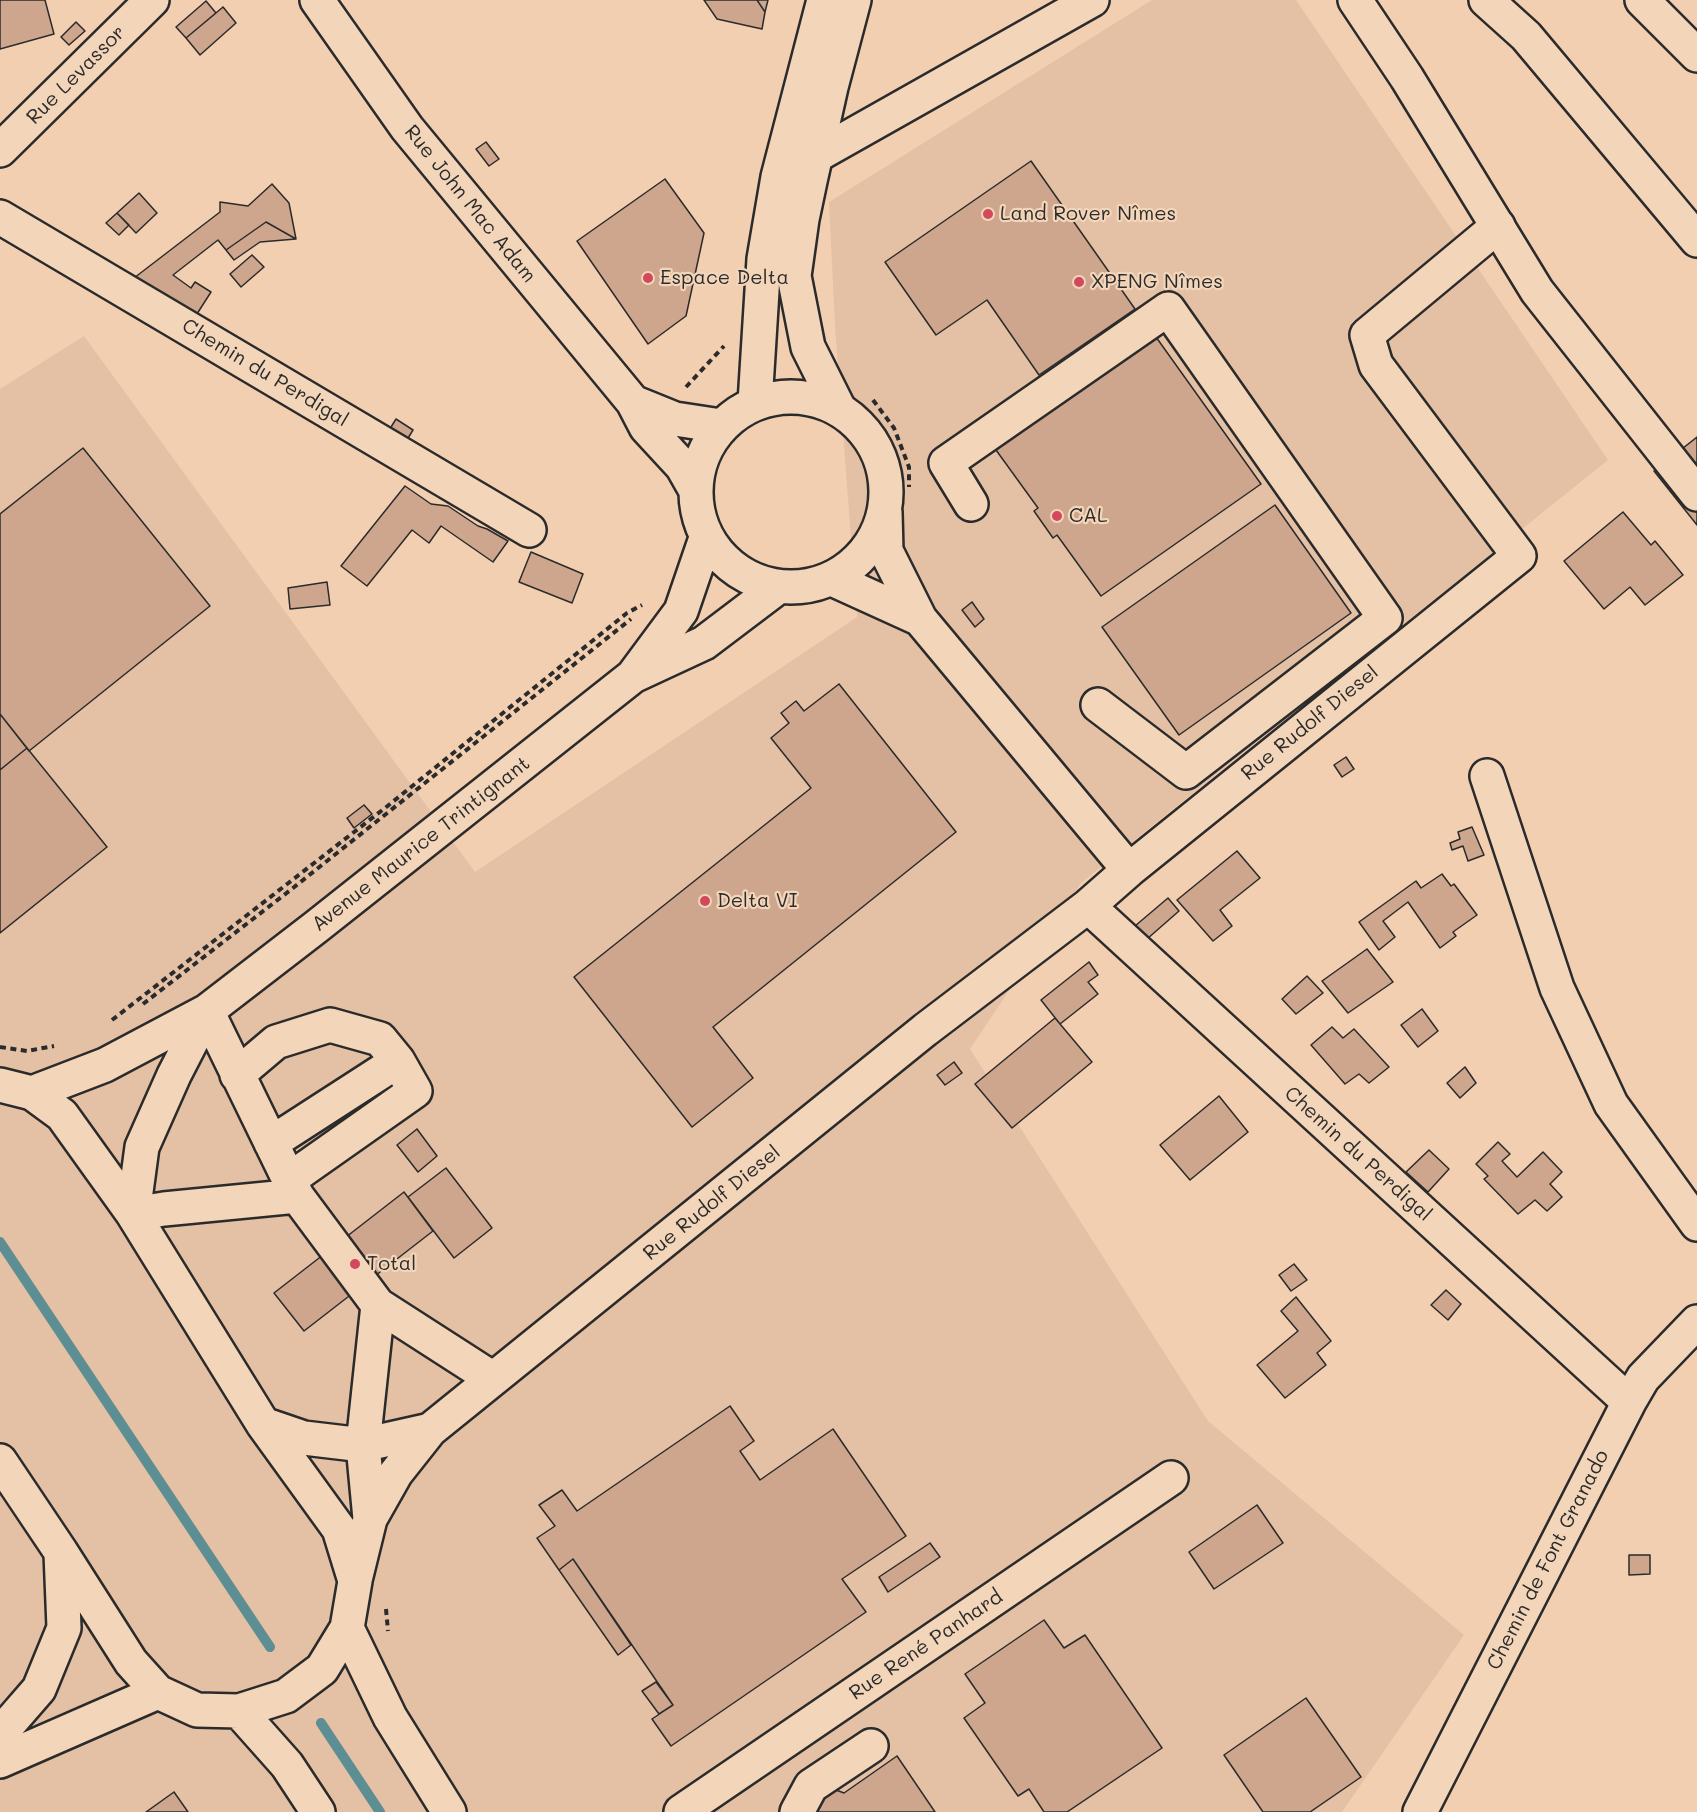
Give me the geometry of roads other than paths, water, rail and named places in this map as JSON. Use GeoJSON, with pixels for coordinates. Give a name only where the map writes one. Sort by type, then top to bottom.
{"type":"FeatureCollection","features":[{"type":"Feature","properties":{"kind":"main road","name":"Rue Levassor"},"geometry":{"type":"LineString","coordinates":[[0,150],[152,0]]}},
{"type":"Feature","properties":{"kind":"main road","name":"Rue John Mac Adam"},"geometry":{"type":"LineString","coordinates":[[317,0],[407,128],[633,402],[646,427],[682,466],[695,489]]}},
{"type":"Feature","properties":{"kind":"main road"},"geometry":{"type":"LineString","coordinates":[[755,403],[779,274],[778,177],[824,0]]}},
{"type":"Feature","properties":{"kind":"main road"},"geometry":{"type":"LineString","coordinates":[[839,409],[808,347],[779,274],[802,219],[831,87],[854,0]]}},
{"type":"Feature","properties":{"kind":"main road"},"geometry":{"type":"LineString","coordinates":[[778,177],[1092,0]]}},
{"type":"Feature","properties":{"kind":"main road"},"geometry":{"type":"LineString","coordinates":[[1355,0],[1407,78],[1537,291],[1697,494]]}},
{"type":"Feature","properties":{"kind":"main road"},"geometry":{"type":"LineString","coordinates":[[1486,0],[1526,36],[1697,240]]}},
{"type":"Feature","properties":{"kind":"main road"},"geometry":{"type":"LineString","coordinates":[[1642,0],[1697,55]]}},
{"type":"Feature","properties":{"kind":"main road","name":"Chemin du Perdigal"},"geometry":{"type":"LineString","coordinates":[[0,217],[529,530]]}},
{"type":"Feature","properties":{"kind":"main road","name":"Rue Rudolf Diesel"},"geometry":{"type":"LineString","coordinates":[[347,1628],[355,1581],[370,1520],[396,1473],[430,1430],[925,1030],[1088,906],[1129,870],[1519,556],[1376,365],[1367,334],[1498,226]]}},
{"type":"Feature","properties":{"kind":"main road"},"geometry":{"type":"LineString","coordinates":[[971,504],[946,463],[1168,309],[1385,618],[1186,772],[1098,705]]}},
{"type":"Feature","properties":{"kind":"main road"},"geometry":{"type":"LineString","coordinates":[[897,505],[874,541],[855,564],[832,579],[805,587],[777,587],[749,578],[724,561],[706,538],[697,514],[695,489],[698,466],[707,445],[721,426],[737,413],[755,403],[783,396],[812,399],[839,409],[863,429],[879,453],[887,483],[897,505],[886,551],[920,619],[1129,870]]}},
{"type":"Feature","properties":{"kind":"main road","name":"Rue John Mac Adam"},"geometry":{"type":"LineString","coordinates":[[633,402],[675,419],[721,426]]}},
{"type":"Feature","properties":{"kind":"main road","name":"Avenue Maurice Trintignant"},"geometry":{"type":"LineString","coordinates":[[633,676],[681,611],[706,538]]}},
{"type":"Feature","properties":{"kind":"main road"},"geometry":{"type":"LineString","coordinates":[[832,579],[920,619]]}},
{"type":"Feature","properties":{"kind":"main road","name":"Avenue Maurice Trintignant"},"geometry":{"type":"LineString","coordinates":[[32,1093],[105,1065],[207,1011],[633,676],[704,643],[777,587]]}},
{"type":"Feature","properties":{"kind":"main road"},"geometry":{"type":"LineString","coordinates":[[1487,776],[1557,987],[1591,1062],[1611,1104],[1697,1224]]}},
{"type":"Feature","properties":{"kind":"main road","name":"Chemin du Perdigal"},"geometry":{"type":"LineString","coordinates":[[1088,906],[1629,1402]]}},
{"type":"Feature","properties":{"kind":"main road"},"geometry":{"type":"LineString","coordinates":[[207,1011],[293,1188],[378,1305],[493,1379]]}},
{"type":"Feature","properties":{"kind":"main road","name":"Avenue Maurice Trintignant"},"geometry":{"type":"LineString","coordinates":[[133,1214],[142,1147],[174,1075],[207,1011]]}},
{"type":"Feature","properties":{"kind":"main road"},"geometry":{"type":"LineString","coordinates":[[133,1214],[293,1188],[415,1091],[398,1061],[380,1039],[330,1025],[276,1042],[237,1075]]}},
{"type":"Feature","properties":{"kind":"main road"},"geometry":{"type":"LineString","coordinates":[[271,1143],[398,1061]]}},
{"type":"Feature","properties":{"kind":"main road"},"geometry":{"type":"LineString","coordinates":[[0,1085],[32,1093],[62,1115],[133,1214],[264,1424],[339,1529],[355,1581]]}},
{"type":"Feature","properties":{"kind":"main road"},"geometry":{"type":"LineString","coordinates":[[370,1520],[363,1445],[378,1305]]}},
{"type":"Feature","properties":{"kind":"main road","name":"Chemin de Font Granado"},"geometry":{"type":"LineString","coordinates":[[1420,1812],[1642,1378],[1697,1322]]}},
{"type":"Feature","properties":{"kind":"main road"},"geometry":{"type":"LineString","coordinates":[[264,1424],[304,1438],[363,1445],[430,1430]]}},
{"type":"Feature","properties":{"kind":"main road"},"geometry":{"type":"LineString","coordinates":[[0,1461],[131,1662],[158,1692],[197,1710],[239,1711],[286,1696],[322,1669],[347,1628]]}},
{"type":"Feature","properties":{"kind":"main road","name":"Rue René Panhard"},"geometry":{"type":"LineString","coordinates":[[681,1812],[1171,1478]]}},
{"type":"Feature","properties":{"kind":"main road"},"geometry":{"type":"LineString","coordinates":[[0,1734],[39,1689],[64,1628],[61,1552]]}},
{"type":"Feature","properties":{"kind":"main road"},"geometry":{"type":"LineString","coordinates":[[347,1628],[390,1717],[449,1812]]}},
{"type":"Feature","properties":{"kind":"main road"},"geometry":{"type":"LineString","coordinates":[[0,1761],[158,1692]]}},
{"type":"Feature","properties":{"kind":"main road"},"geometry":{"type":"LineString","coordinates":[[239,1711],[287,1766],[318,1812]]}},
{"type":"Feature","properties":{"kind":"main road"},"geometry":{"type":"LineString","coordinates":[[797,1812],[811,1786],[871,1746]]}},
{"type":"Feature","properties":{"kind":"waterway"},"geometry":{"type":"LineString","coordinates":[[0,1242],[270,1647]]}},
{"type":"Feature","properties":{"kind":"waterway"},"geometry":{"type":"LineString","coordinates":[[321,1723],[380,1812]]}},
{"type":"Feature","properties":{"kind":"place","name":"Land Rover Nîmes"},"geometry":{"type":"Point","coordinates":[988,214]}},
{"type":"Feature","properties":{"kind":"place","name":"Espace Delta"},"geometry":{"type":"Point","coordinates":[648,278]}},
{"type":"Feature","properties":{"kind":"place","name":"XPENG Nîmes"},"geometry":{"type":"Point","coordinates":[1079,282]}},
{"type":"Feature","properties":{"kind":"place","name":"CAL"},"geometry":{"type":"Point","coordinates":[1057,516]}},
{"type":"Feature","properties":{"kind":"place","name":"Delta VI"},"geometry":{"type":"Point","coordinates":[705,901]}},
{"type":"Feature","properties":{"kind":"place","name":"Total"},"geometry":{"type":"Point","coordinates":[355,1264]}}]}
